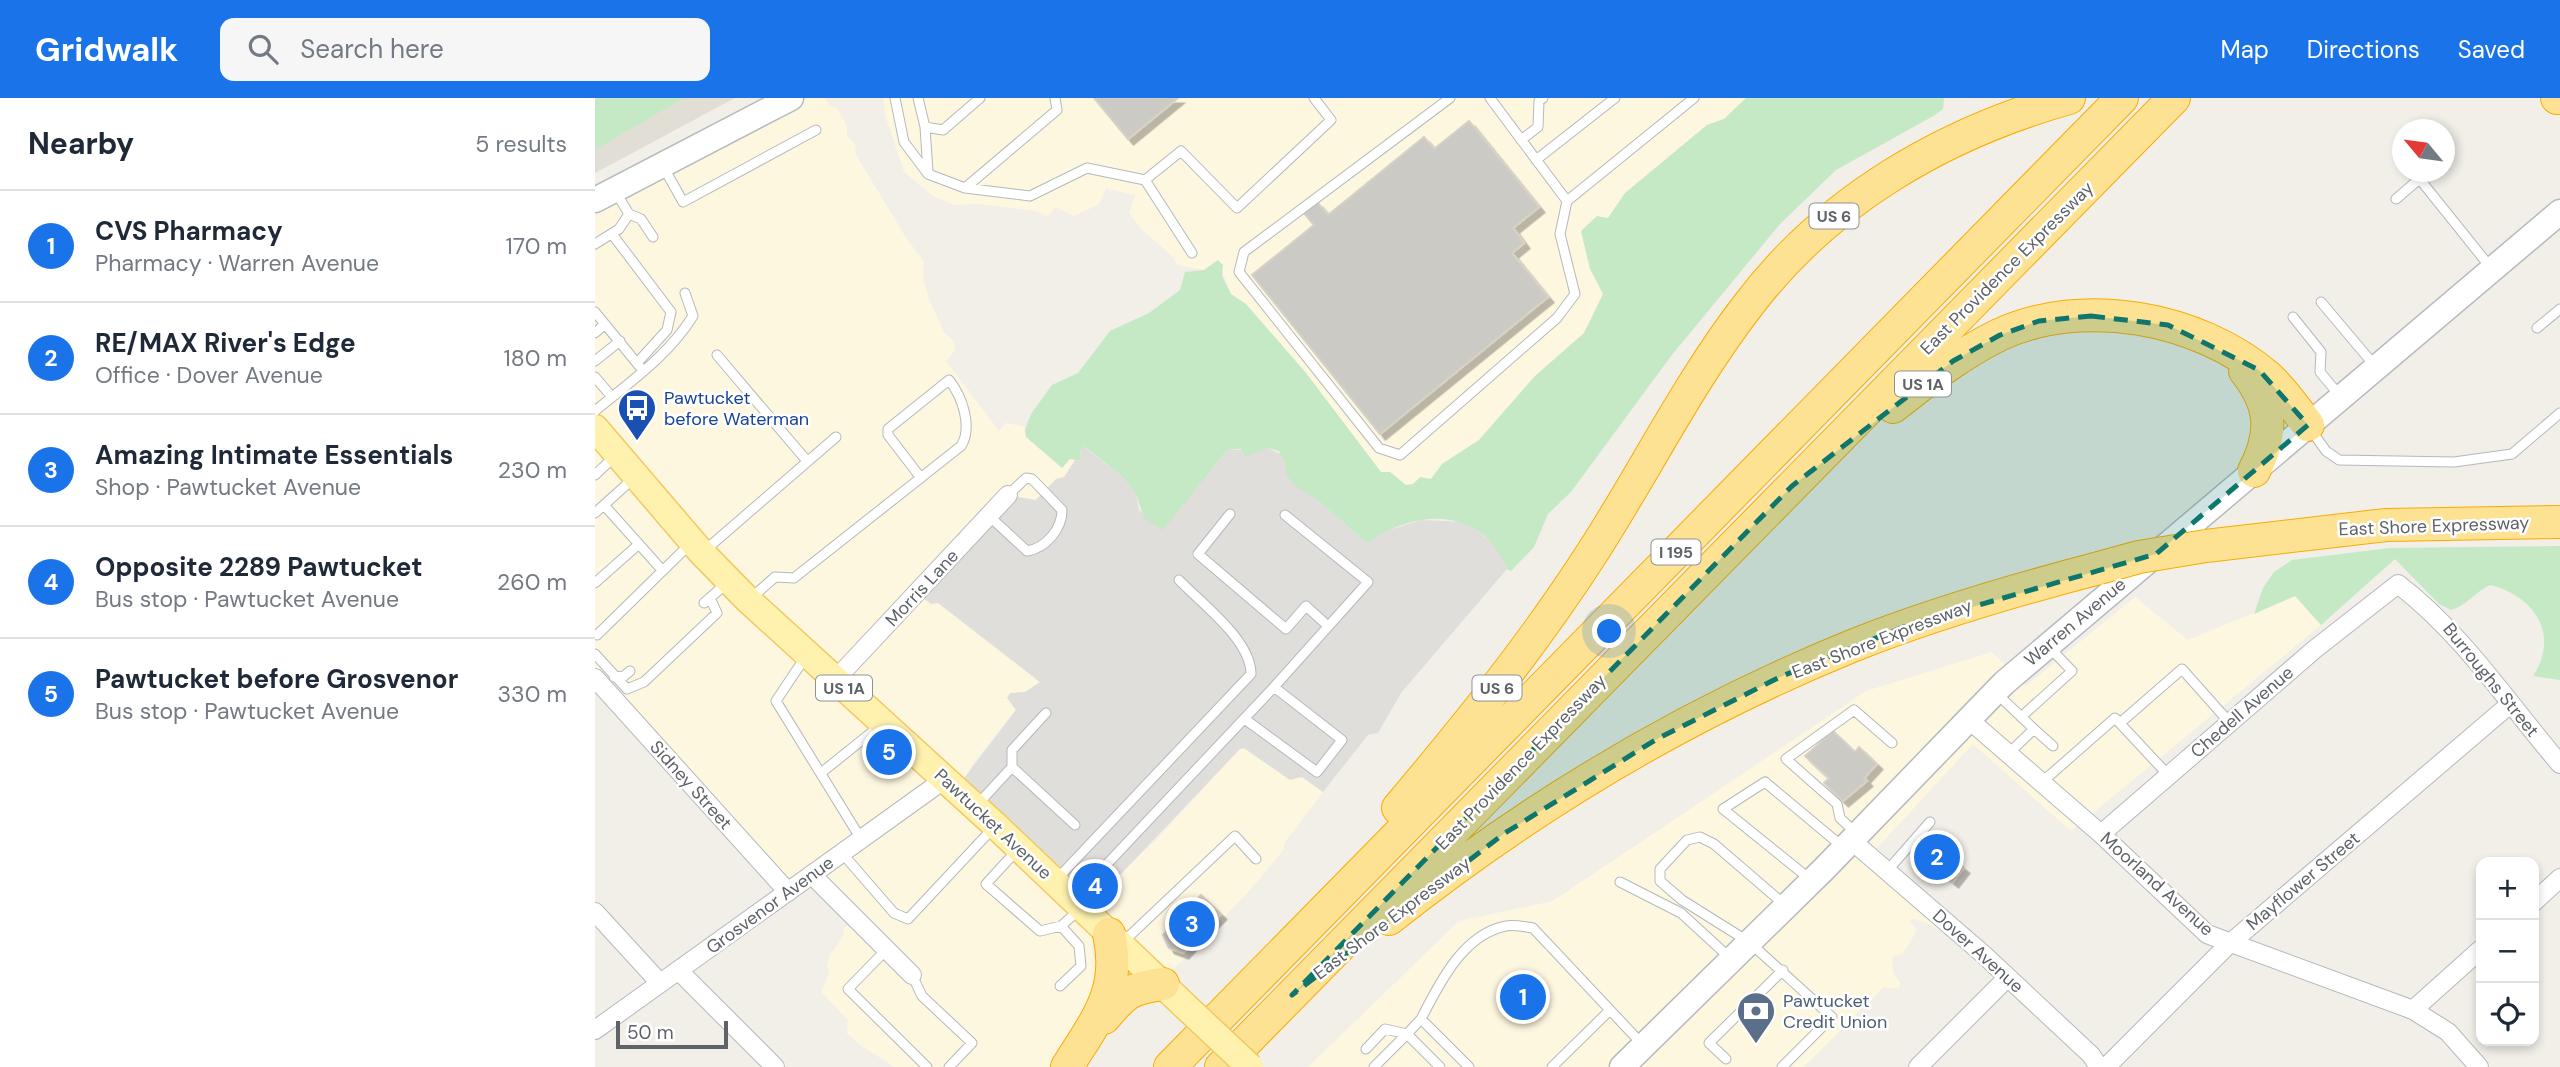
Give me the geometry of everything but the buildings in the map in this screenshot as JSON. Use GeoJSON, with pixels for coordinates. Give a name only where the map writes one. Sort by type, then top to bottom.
{"type":"FeatureCollection","features":[{"type":"Feature","properties":{"kind":"highway","name":"US 6"},"geometry":{"type":"LineString","coordinates":[[1230,1006],[1497,688],[1593,552],[1731,328],[1782,264],[1845,207],[1925,154],[1994,123],[2069,98]]}},
{"type":"Feature","properties":{"kind":"highway","name":"East Providence Expressway"},"geometry":{"type":"LineString","coordinates":[[1170,1067],[2122,98]]}},
{"type":"Feature","properties":{"kind":"highway","name":"East Providence Expressway"},"geometry":{"type":"LineString","coordinates":[[1221,1067],[2174,98]]}},
{"type":"Feature","properties":{"kind":"highway","name":"US 1A"},"geometry":{"type":"LineString","coordinates":[[1792,486],[1953,361],[2000,335],[2039,321],[2104,316],[2143,320],[2193,334],[2228,352],[2258,388],[2268,412],[2267,443],[2254,471]]}},
{"type":"Feature","properties":{"kind":"highway"},"geometry":{"type":"LineString","coordinates":[[2228,352],[2268,377],[2308,425]]}},
{"type":"Feature","properties":{"kind":"highway","name":"East Shore Expressway"},"geometry":{"type":"LineString","coordinates":[[1292,995],[1396,913],[1515,826],[1587,779],[1680,727],[1854,646],[1957,608],[2139,557],[2206,546],[2386,525],[2560,522]]}},
{"type":"Feature","properties":{"kind":"highway"},"geometry":{"type":"LineString","coordinates":[[1070,1062],[1106,1003],[1112,987],[1115,939]]}},
{"type":"Feature","properties":{"kind":"highway"},"geometry":{"type":"LineString","coordinates":[[1070,1062],[1124,993],[1139,987],[1163,984]]}},
{"type":"Feature","properties":{"kind":"main road"},"geometry":{"type":"LineString","coordinates":[[605,196],[791,98]]}},
{"type":"Feature","properties":{"kind":"main road","name":"Warren Avenue"},"geometry":{"type":"LineString","coordinates":[[1634,1057],[1812,881],[1994,691],[2560,212]]}},
{"type":"Feature","properties":{"kind":"main road","name":"Pawtucket Avenue"},"geometry":{"type":"LineString","coordinates":[[595,428],[697,547],[714,594],[748,600],[1020,848],[1250,1067]]}},
{"type":"Feature","properties":{"kind":"street","name":"Morris Lane"},"geometry":{"type":"LineString","coordinates":[[835,680],[1008,495]]}},
{"type":"Feature","properties":{"kind":"street","name":"Burroughs Street"},"geometry":{"type":"LineString","coordinates":[[2385,594],[2398,584],[2432,610],[2468,648],[2509,705],[2560,764]]}},
{"type":"Feature","properties":{"kind":"street","name":"Chedell Avenue"},"geometry":{"type":"LineString","coordinates":[[2101,834],[2229,723],[2385,594]]}},
{"type":"Feature","properties":{"kind":"street","name":"Sidney Street"},"geometry":{"type":"LineString","coordinates":[[595,678],[788,892]]}},
{"type":"Feature","properties":{"kind":"street","name":"Mayflower Street"},"geometry":{"type":"LineString","coordinates":[[2106,1067],[2228,944],[2509,705]]}},
{"type":"Feature","properties":{"kind":"street","name":"Moorland Avenue"},"geometry":{"type":"LineString","coordinates":[[1967,718],[2101,834],[2207,934],[2228,944],[2413,1010],[2448,1032],[2479,1067]]}},
{"type":"Feature","properties":{"kind":"street","name":"Grosvenor Avenue"},"geometry":{"type":"LineString","coordinates":[[595,1030],[945,779]]}},
{"type":"Feature","properties":{"kind":"street","name":"Dover Avenue"},"geometry":{"type":"LineString","coordinates":[[1851,841],[2007,978],[2091,1055],[2099,1067]]}},
{"type":"Feature","properties":{"kind":"street"},"geometry":{"type":"LineString","coordinates":[[812,875],[912,975]]}},
{"type":"Feature","properties":{"kind":"street"},"geometry":{"type":"LineString","coordinates":[[2539,897],[2560,878]]}},
{"type":"Feature","properties":{"kind":"street"},"geometry":{"type":"LineString","coordinates":[[595,912],[660,983]]}},
{"type":"Feature","properties":{"kind":"street"},"geometry":{"type":"LineString","coordinates":[[2413,1010],[2476,953]]}},
{"type":"Feature","properties":{"kind":"street"},"geometry":{"type":"LineString","coordinates":[[678,970],[775,1067]]}},
{"type":"Feature","properties":{"kind":"street"},"geometry":{"type":"LineString","coordinates":[[1918,1067],[2007,978]]}},
{"type":"Feature","properties":{"kind":"lane"},"geometry":{"type":"LineString","coordinates":[[895,98],[904,142],[928,174],[965,188],[1030,195],[1087,168],[1145,180],[1192,253]]}},
{"type":"Feature","properties":{"kind":"lane"},"geometry":{"type":"LineString","coordinates":[[918,98],[925,127],[928,174]]}},
{"type":"Feature","properties":{"kind":"lane"},"geometry":{"type":"LineString","coordinates":[[925,127],[943,130],[980,98]]}},
{"type":"Feature","properties":{"kind":"lane"},"geometry":{"type":"LineString","coordinates":[[965,188],[1057,110],[1055,98]]}},
{"type":"Feature","properties":{"kind":"lane"},"geometry":{"type":"LineString","coordinates":[[1145,180],[1181,151],[1237,208],[1331,120],[1314,98]]}},
{"type":"Feature","properties":{"kind":"lane"},"geometry":{"type":"LineString","coordinates":[[1450,98],[1244,252],[1239,272],[1379,448],[1400,455],[1557,318],[1575,295],[1560,234],[1567,201],[1694,98]]}},
{"type":"Feature","properties":{"kind":"lane"},"geometry":{"type":"LineString","coordinates":[[1490,98],[1567,201]]}},
{"type":"Feature","properties":{"kind":"lane"},"geometry":{"type":"LineString","coordinates":[[1536,159],[1615,98]]}},
{"type":"Feature","properties":{"kind":"lane"},"geometry":{"type":"LineString","coordinates":[[1521,140],[1538,127],[1540,99]]}},
{"type":"Feature","properties":{"kind":"lane"},"geometry":{"type":"LineString","coordinates":[[663,166],[683,202],[816,130]]}},
{"type":"Feature","properties":{"kind":"lane"},"geometry":{"type":"LineString","coordinates":[[2396,200],[2418,180],[2422,182],[2492,269]]}},
{"type":"Feature","properties":{"kind":"lane"},"geometry":{"type":"LineString","coordinates":[[605,196],[629,214],[641,219],[653,237]]}},
{"type":"Feature","properties":{"kind":"lane"},"geometry":{"type":"LineString","coordinates":[[595,244],[619,229],[629,214]]}},
{"type":"Feature","properties":{"kind":"lane"},"geometry":{"type":"LineString","coordinates":[[612,234],[671,312],[667,330],[637,363]]}},
{"type":"Feature","properties":{"kind":"lane"},"geometry":{"type":"LineString","coordinates":[[595,411],[663,355],[693,316],[685,293]]}},
{"type":"Feature","properties":{"kind":"lane"},"geometry":{"type":"LineString","coordinates":[[2321,302],[2376,367]]}},
{"type":"Feature","properties":{"kind":"lane"},"geometry":{"type":"LineString","coordinates":[[2537,328],[2560,309]]}},
{"type":"Feature","properties":{"kind":"lane"},"geometry":{"type":"LineString","coordinates":[[595,312],[643,372]]}},
{"type":"Feature","properties":{"kind":"lane"},"geometry":{"type":"LineString","coordinates":[[2293,317],[2321,352],[2320,372],[2341,397]]}},
{"type":"Feature","properties":{"kind":"lane"},"geometry":{"type":"LineString","coordinates":[[595,333],[605,324]]}},
{"type":"Feature","properties":{"kind":"lane"},"geometry":{"type":"LineString","coordinates":[[595,360],[620,341]]}},
{"type":"Feature","properties":{"kind":"lane"},"geometry":{"type":"LineString","coordinates":[[717,355],[807,461]]}},
{"type":"Feature","properties":{"kind":"lane"},"geometry":{"type":"LineString","coordinates":[[595,377],[612,397]]}},
{"type":"Feature","properties":{"kind":"lane"},"geometry":{"type":"LineString","coordinates":[[748,600],[775,577],[794,578],[921,478],[965,440],[966,424],[959,394],[949,380],[888,429],[888,435],[921,478]]}},
{"type":"Feature","properties":{"kind":"lane"},"geometry":{"type":"LineString","coordinates":[[2308,425],[2321,446],[2335,458],[2395,462],[2474,461],[2512,454],[2560,413]]}},
{"type":"Feature","properties":{"kind":"lane"},"geometry":{"type":"LineString","coordinates":[[597,635],[662,569],[697,547],[836,437]]}},
{"type":"Feature","properties":{"kind":"lane"},"geometry":{"type":"LineString","coordinates":[[595,475],[617,454]]}},
{"type":"Feature","properties":{"kind":"lane"},"geometry":{"type":"LineString","coordinates":[[595,513],[636,476]]}},
{"type":"Feature","properties":{"kind":"lane"},"geometry":{"type":"LineString","coordinates":[[989,516],[1014,543],[1027,551],[1036,550],[1057,531],[1062,522],[1062,510],[1032,480],[1026,478],[1019,482],[1008,495]]}},
{"type":"Feature","properties":{"kind":"lane"},"geometry":{"type":"LineString","coordinates":[[604,505],[662,569]]}},
{"type":"Feature","properties":{"kind":"lane"},"geometry":{"type":"LineString","coordinates":[[1230,514],[1198,554],[1286,629],[1306,606],[1328,626]]}},
{"type":"Feature","properties":{"kind":"lane"},"geometry":{"type":"LineString","coordinates":[[1070,896],[1245,720],[1368,582],[1285,515]]}},
{"type":"Feature","properties":{"kind":"lane"},"geometry":{"type":"LineString","coordinates":[[595,583],[639,544]]}},
{"type":"Feature","properties":{"kind":"lane"},"geometry":{"type":"LineString","coordinates":[[1061,926],[1070,896],[1251,674],[1251,663],[1245,647],[1178,580]]}},
{"type":"Feature","properties":{"kind":"lane"},"geometry":{"type":"LineString","coordinates":[[595,654],[627,689],[644,682],[717,613],[714,594]]}},
{"type":"Feature","properties":{"kind":"lane"},"geometry":{"type":"LineString","coordinates":[[2021,717],[2072,671],[2048,645]]}},
{"type":"Feature","properties":{"kind":"lane"},"geometry":{"type":"LineString","coordinates":[[807,654],[776,701],[861,839]]}},
{"type":"Feature","properties":{"kind":"lane"},"geometry":{"type":"LineString","coordinates":[[2120,723],[2182,669],[2229,723]]}},
{"type":"Feature","properties":{"kind":"lane"},"geometry":{"type":"LineString","coordinates":[[614,677],[624,676],[630,671]]}},
{"type":"Feature","properties":{"kind":"lane"},"geometry":{"type":"LineString","coordinates":[[1245,720],[1317,772],[1342,740],[1274,687]]}},
{"type":"Feature","properties":{"kind":"lane"},"geometry":{"type":"LineString","coordinates":[[1994,691],[2053,746]]}},
{"type":"Feature","properties":{"kind":"lane"},"geometry":{"type":"LineString","coordinates":[[1851,841],[1840,818],[1837,804],[1786,759],[1854,710],[1892,743]]}},
{"type":"Feature","properties":{"kind":"lane"},"geometry":{"type":"LineString","coordinates":[[975,807],[1012,767],[1012,750],[1046,713]]}},
{"type":"Feature","properties":{"kind":"lane"},"geometry":{"type":"LineString","coordinates":[[2041,783],[2115,718],[2169,776]]}},
{"type":"Feature","properties":{"kind":"lane"},"geometry":{"type":"LineString","coordinates":[[821,773],[883,723]]}},
{"type":"Feature","properties":{"kind":"lane"},"geometry":{"type":"LineString","coordinates":[[2008,754],[2034,729]]}},
{"type":"Feature","properties":{"kind":"lane"},"geometry":{"type":"LineString","coordinates":[[1012,767],[1075,825]]}},
{"type":"Feature","properties":{"kind":"lane"},"geometry":{"type":"LineString","coordinates":[[1812,881],[1723,809],[1765,782],[1851,841]]}},
{"type":"Feature","properties":{"kind":"lane"},"geometry":{"type":"LineString","coordinates":[[1887,871],[1930,822]]}},
{"type":"Feature","properties":{"kind":"lane"},"geometry":{"type":"LineString","coordinates":[[842,853],[894,913],[908,919],[916,914],[995,825]]}},
{"type":"Feature","properties":{"kind":"lane"},"geometry":{"type":"LineString","coordinates":[[1115,939],[1235,836],[1257,859]]}},
{"type":"Feature","properties":{"kind":"lane"},"geometry":{"type":"LineString","coordinates":[[1740,951],[1660,881],[1660,869],[1688,840],[1700,837],[1714,844],[1786,906]]}},
{"type":"Feature","properties":{"kind":"lane"},"geometry":{"type":"LineString","coordinates":[[1020,848],[986,884],[1040,931],[1061,926]]}},
{"type":"Feature","properties":{"kind":"lane"},"geometry":{"type":"LineString","coordinates":[[1620,882],[1681,913],[1740,951],[1783,970],[1832,1017],[1782,1067]]}},
{"type":"Feature","properties":{"kind":"lane"},"geometry":{"type":"LineString","coordinates":[[1374,1067],[1421,1019],[1441,980],[1479,935],[1507,925],[1533,928],[1610,1010],[1634,1057]]}},
{"type":"Feature","properties":{"kind":"lane"},"geometry":{"type":"LineString","coordinates":[[1060,986],[1081,967],[1079,946],[1061,926]]}},
{"type":"Feature","properties":{"kind":"lane"},"geometry":{"type":"LineString","coordinates":[[886,950],[848,989],[927,1067]]}},
{"type":"Feature","properties":{"kind":"lane"},"geometry":{"type":"LineString","coordinates":[[1726,1059],[1709,1043],[1783,970]]}},
{"type":"Feature","properties":{"kind":"lane"},"geometry":{"type":"LineString","coordinates":[[912,975],[922,996],[972,1043],[949,1067]]}},
{"type":"Feature","properties":{"kind":"lane"},"geometry":{"type":"LineString","coordinates":[[1552,1067],[1610,1010]]}},
{"type":"Feature","properties":{"kind":"lane"},"geometry":{"type":"LineString","coordinates":[[1421,1019],[1469,1067]]}},
{"type":"Feature","properties":{"kind":"lane"},"geometry":{"type":"LineString","coordinates":[[1366,1049],[1385,1029],[1407,1034],[1440,1067]]}},
{"type":"Feature","properties":{"kind":"highlighted area"},"geometry":{"type":"Polygon","coordinates":[[[2091,316],[2168,325],[2259,370],[2308,425],[2156,554],[1906,626],[1780,677],[1657,739],[1505,833],[1292,995],[1792,486],[1953,361],[2000,335],[2039,321],[2091,316]]]}},
{"type":"Feature","properties":{"kind":"shaded area"},"geometry":{"type":"Polygon","coordinates":[[[595,98],[735,98],[595,173],[595,98]]]}},
{"type":"Feature","properties":{"kind":"shaded area"},"geometry":{"type":"Polygon","coordinates":[[[790,98],[825,98],[828,104],[837,109],[847,125],[847,136],[855,144],[856,155],[924,262],[923,278],[929,299],[944,332],[954,342],[955,350],[946,361],[999,431],[1006,423],[1022,426],[1075,460],[1064,477],[1056,479],[1035,500],[1021,498],[930,604],[938,603],[1040,682],[1025,692],[1016,692],[1016,709],[969,769],[1066,892],[1085,877],[1101,889],[1156,840],[1240,749],[1243,748],[1290,780],[1301,777],[1323,792],[1285,842],[1283,851],[1249,891],[1180,963],[1159,978],[1104,929],[1091,947],[1097,969],[1091,1005],[1051,1067],[895,1067],[860,1045],[847,1033],[848,1020],[821,992],[829,973],[827,966],[830,955],[844,935],[843,928],[855,922],[813,879],[795,892],[595,680],[595,197],[790,98]]]}},
{"type":"Feature","properties":{"kind":"shaded area"},"geometry":{"type":"Polygon","coordinates":[[[883,98],[1746,98],[1724,119],[1707,125],[1625,193],[1608,218],[1588,224],[1581,231],[1590,269],[1603,294],[1584,333],[1535,376],[1479,440],[1442,464],[1431,479],[1406,485],[1390,472],[1381,472],[1306,373],[1246,304],[1231,294],[1218,260],[1204,270],[1177,265],[1173,257],[1140,228],[1129,213],[1135,195],[1106,188],[1099,204],[1074,216],[1056,207],[1048,216],[1036,211],[978,204],[954,205],[933,196],[904,172],[886,118],[883,98]]]}},
{"type":"Feature","properties":{"kind":"shaded area"},"geometry":{"type":"Polygon","coordinates":[[[1084,447],[1122,476],[1136,494],[1139,510],[1163,529],[1228,449],[1258,451],[1267,448],[1283,455],[1294,484],[1320,502],[1367,543],[1380,533],[1421,520],[1467,522],[1498,548],[1507,569],[1401,693],[1378,733],[1368,735],[1323,792],[1302,777],[1290,780],[1244,748],[1240,749],[1105,891],[1085,877],[1066,892],[955,790],[1016,710],[1007,698],[1010,693],[1025,692],[1040,682],[938,603],[931,604],[918,594],[1007,495],[1036,500],[1056,479],[1064,477],[1075,460],[1081,461],[1080,450],[1084,447]]]}},
{"type":"Feature","properties":{"kind":"shaded area"},"geometry":{"type":"Polygon","coordinates":[[[2295,596],[2321,625],[2071,831],[1973,744],[1877,848],[1888,870],[1950,926],[1947,935],[1925,922],[1914,919],[1909,921],[1917,930],[1903,953],[1892,957],[1893,973],[1900,982],[1899,989],[1884,987],[1804,1067],[1308,1067],[1459,921],[1553,901],[1866,691],[1992,652],[2026,686],[2135,597],[2188,640],[2295,596]]]}},
{"type":"Feature","properties":{"kind":"green space"},"geometry":{"type":"Polygon","coordinates":[[[595,98],[683,98],[595,150],[595,98]]]}},
{"type":"Feature","properties":{"kind":"green space"},"geometry":{"type":"Polygon","coordinates":[[[1746,98],[1944,98],[1943,109],[1935,115],[1836,170],[1780,224],[1671,356],[1571,492],[1548,514],[1534,547],[1511,571],[1507,569],[1496,548],[1481,533],[1465,524],[1446,519],[1406,523],[1367,543],[1320,502],[1294,485],[1286,474],[1286,464],[1279,451],[1267,448],[1246,457],[1241,449],[1228,449],[1163,530],[1144,518],[1136,494],[1122,476],[1085,447],[1080,450],[1081,461],[1070,459],[1062,468],[1026,437],[1025,430],[1031,414],[1052,385],[1078,373],[1110,331],[1149,313],[1180,290],[1185,272],[1204,270],[1218,260],[1223,265],[1222,276],[1231,294],[1246,304],[1306,373],[1381,472],[1390,472],[1406,485],[1413,484],[1420,477],[1431,479],[1442,464],[1479,440],[1535,376],[1584,333],[1603,294],[1590,269],[1581,231],[1597,216],[1608,218],[1625,193],[1707,125],[1724,119],[1746,98]]]}},
{"type":"Feature","properties":{"kind":"green space"},"geometry":{"type":"Polygon","coordinates":[[[2560,546],[2560,680],[2533,676],[2541,661],[2543,632],[2539,619],[2519,598],[2490,585],[2451,610],[2439,604],[2395,559],[2321,625],[2295,596],[2254,614],[2263,588],[2274,572],[2292,560],[2390,548],[2560,546]]]}},
{"type":"Feature","properties":{"kind":"place","name":"Pawtucket before Waterman"},"geometry":{"type":"Point","coordinates":[637,442]}},
{"type":"Feature","properties":{"kind":"place","name":"Pawtucket before Grosvenor"},"geometry":{"type":"Point","coordinates":[889,752]}},
{"type":"Feature","properties":{"kind":"place","name":"RE/MAX River's Edge"},"geometry":{"type":"Point","coordinates":[1937,857]}},
{"type":"Feature","properties":{"kind":"place","name":"Opposite 2289 Pawtucket"},"geometry":{"type":"Point","coordinates":[1095,886]}},
{"type":"Feature","properties":{"kind":"place","name":"Amazing Intimate Essentials"},"geometry":{"type":"Point","coordinates":[1192,924]}},
{"type":"Feature","properties":{"kind":"place","name":"CVS Pharmacy"},"geometry":{"type":"Point","coordinates":[1523,997]}},
{"type":"Feature","properties":{"kind":"place","name":"Pawtucket Credit Union"},"geometry":{"type":"Point","coordinates":[1756,1045]}}]}
